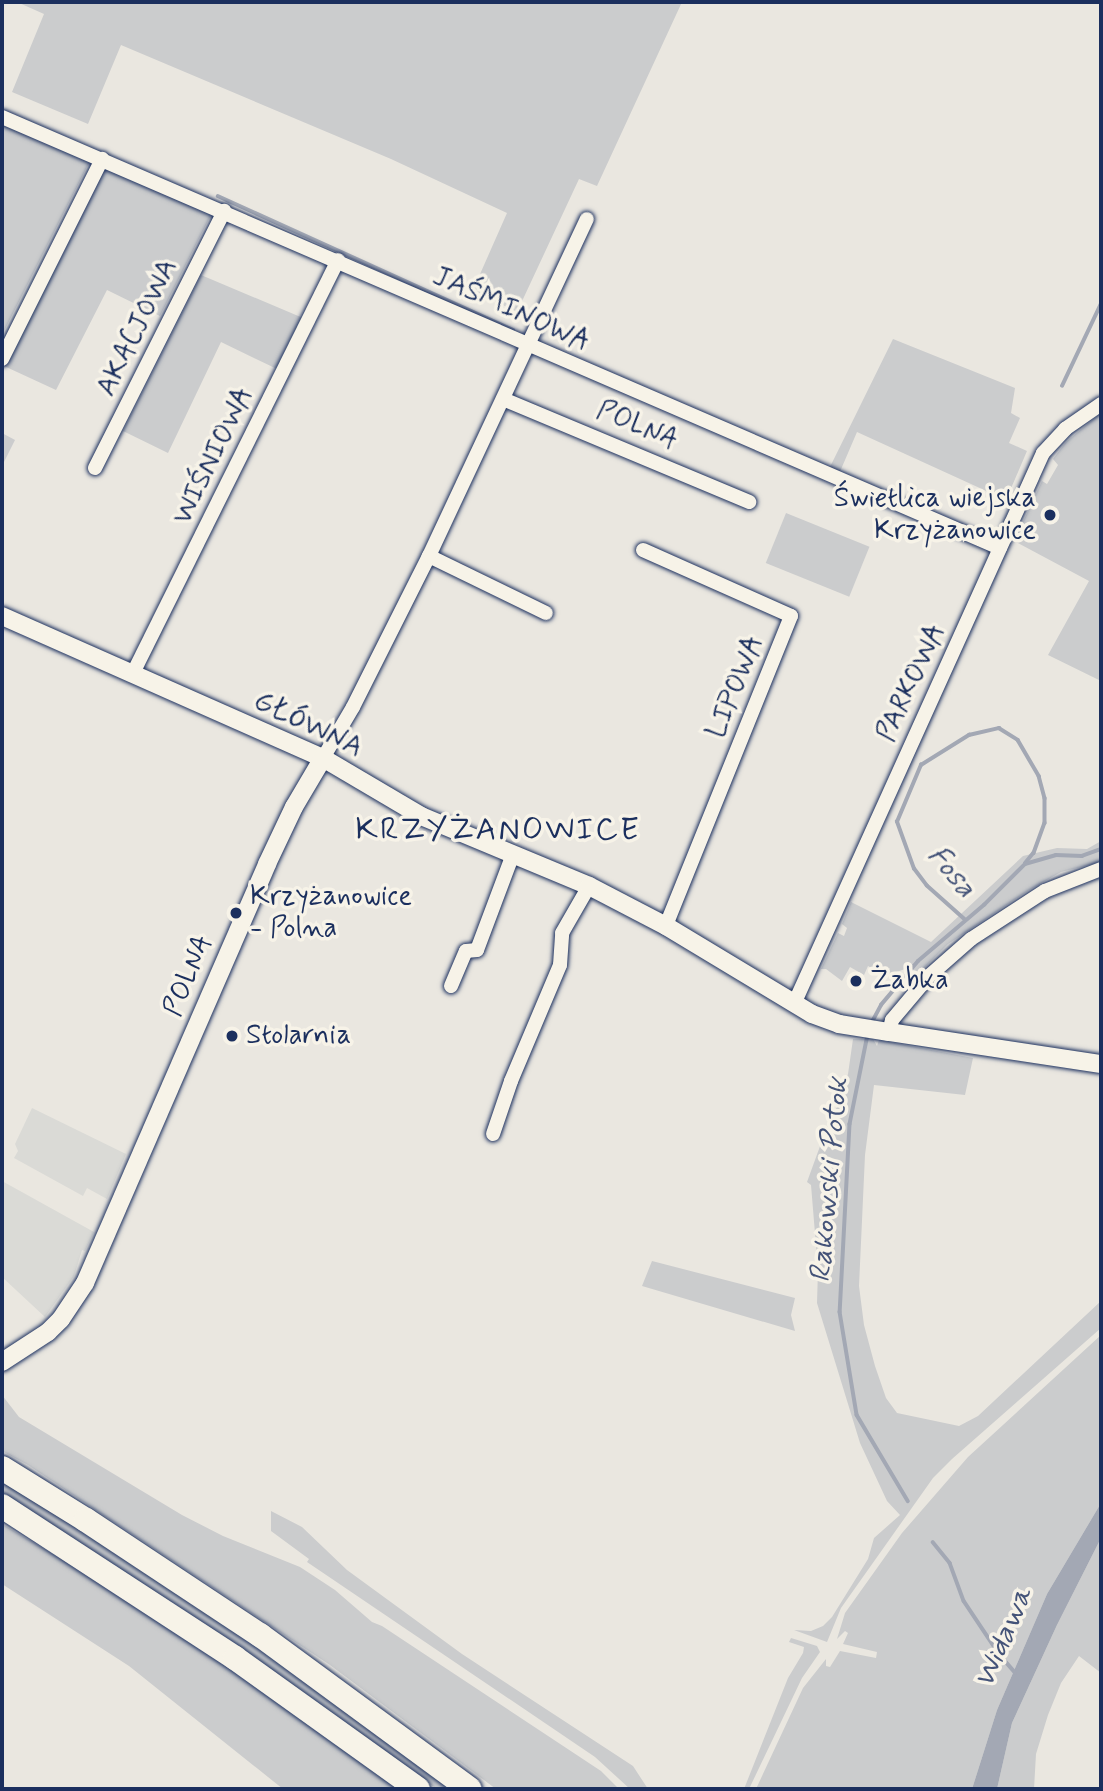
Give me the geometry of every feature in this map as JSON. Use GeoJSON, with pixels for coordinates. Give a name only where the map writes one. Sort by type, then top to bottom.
{"type":"FeatureCollection","features":[{"type":"Feature","properties":{"kind":"highway"},"geometry":{"type":"LineString","coordinates":[[2,1468],[260,1635],[470,1789]]}},
{"type":"Feature","properties":{"kind":"highway"},"geometry":{"type":"LineString","coordinates":[[2,1506],[235,1658],[418,1789]]}},
{"type":"Feature","properties":{"kind":"street","name":"JAŚMINOWA"},"geometry":{"type":"LineString","coordinates":[[2,117],[1000,548]]}},
{"type":"Feature","properties":{"kind":"street"},"geometry":{"type":"LineString","coordinates":[[2,359],[102,159]]}},
{"type":"Feature","properties":{"kind":"street","name":"AKACJOWA"},"geometry":{"type":"LineString","coordinates":[[95,468],[224,211]]}},
{"type":"Feature","properties":{"kind":"street","name":"POLNA"},"geometry":{"type":"LineString","coordinates":[[2,1362],[48,1332],[61,1319],[85,1283],[267,863],[294,807],[353,707],[429,556],[587,219]]}},
{"type":"Feature","properties":{"kind":"street","name":"WIŚNIOWA"},"geometry":{"type":"LineString","coordinates":[[133,673],[338,260]]}},
{"type":"Feature","properties":{"kind":"street","name":"POLNA"},"geometry":{"type":"LineString","coordinates":[[503,399],[749,502]]}},
{"type":"Feature","properties":{"kind":"street","name":"PARKOWA"},"geometry":{"type":"LineString","coordinates":[[794,1004],[1043,453],[1065,429],[1101,404]]}},
{"type":"Feature","properties":{"kind":"street","name":"LIPOWA"},"geometry":{"type":"LineString","coordinates":[[643,550],[791,616],[666,926]]}},
{"type":"Feature","properties":{"kind":"street"},"geometry":{"type":"LineString","coordinates":[[429,556],[546,612]]}},
{"type":"Feature","properties":{"kind":"street","name":"GŁÓWNA"},"geometry":{"type":"LineString","coordinates":[[2,615],[323,758],[421,816],[589,886],[666,926],[794,1004],[828,1021],[1101,1064]]}},
{"type":"Feature","properties":{"kind":"street"},"geometry":{"type":"LineString","coordinates":[[451,986],[466,951],[477,950],[513,854]]}},
{"type":"Feature","properties":{"kind":"street"},"geometry":{"type":"LineString","coordinates":[[883,1031],[929,976],[971,939],[1045,891],[1101,869]]}},
{"type":"Feature","properties":{"kind":"street"},"geometry":{"type":"LineString","coordinates":[[493,1134],[511,1081],[560,965],[562,933],[589,886]]}},
{"type":"Feature","properties":{"kind":"shaded area"},"geometry":{"type":"Polygon","coordinates":[[[17,2],[682,2],[597,186],[579,179],[517,312],[473,290],[507,213],[391,159],[121,45],[88,124],[12,92],[44,14],[17,2]]]}},
{"type":"Feature","properties":{"kind":"shaded area"},"geometry":{"type":"Polygon","coordinates":[[[2,124],[90,161],[2,335],[2,124]]]}},
{"type":"Feature","properties":{"kind":"shaded area"},"geometry":{"type":"Polygon","coordinates":[[[103,166],[212,213],[160,316],[107,290],[56,390],[4,366],[103,166]]]}},
{"type":"Feature","properties":{"kind":"shaded area"},"geometry":{"type":"Polygon","coordinates":[[[201,275],[303,318],[277,369],[221,342],[168,453],[123,431],[201,275]]]}},
{"type":"Feature","properties":{"kind":"shaded area"},"geometry":{"type":"Polygon","coordinates":[[[893,339],[1015,388],[1011,413],[1020,418],[1009,443],[1027,451],[1006,500],[857,432],[839,474],[829,469],[893,339]]]}},
{"type":"Feature","properties":{"kind":"shaded area"},"geometry":{"type":"Polygon","coordinates":[[[1101,413],[1101,681],[1048,655],[1089,581],[1014,541],[1042,481],[1047,484],[1058,465],[1053,459],[1066,442],[1101,413]]]}},
{"type":"Feature","properties":{"kind":"shaded area"},"geometry":{"type":"Polygon","coordinates":[[[2,433],[15,440],[2,466],[2,433]]]}},
{"type":"Feature","properties":{"kind":"shaded area"},"geometry":{"type":"Polygon","coordinates":[[[786,513],[869,547],[849,597],[766,563],[786,513]]]}},
{"type":"Feature","properties":{"kind":"shaded area"},"geometry":{"type":"Polygon","coordinates":[[[1101,841],[1101,862],[1061,872],[1029,890],[948,944],[920,972],[908,968],[885,976],[868,966],[864,975],[850,967],[842,981],[826,969],[821,969],[838,933],[844,936],[847,928],[842,924],[851,902],[931,942],[1023,856],[1057,848],[1087,849],[1101,841]]]}},
{"type":"Feature","properties":{"kind":"shaded area"},"geometry":{"type":"Polygon","coordinates":[[[853,1039],[873,1039],[877,1046],[879,1040],[973,1058],[965,1095],[874,1085],[865,1155],[859,1286],[864,1325],[875,1366],[886,1398],[897,1413],[959,1426],[978,1416],[1101,1301],[1101,1328],[933,1478],[841,1608],[827,1642],[794,1630],[811,1631],[823,1626],[832,1617],[868,1559],[874,1538],[900,1515],[887,1501],[860,1443],[817,1303],[818,1270],[811,1185],[807,1182],[831,1116],[838,1106],[848,1074],[853,1039]]]}},
{"type":"Feature","properties":{"kind":"shaded area"},"geometry":{"type":"Polygon","coordinates":[[[32,1108],[126,1154],[107,1199],[87,1188],[83,1196],[14,1158],[18,1151],[15,1144],[32,1108]]]}},
{"type":"Feature","properties":{"kind":"shaded area"},"geometry":{"type":"Polygon","coordinates":[[[2,1181],[94,1232],[85,1251],[82,1250],[74,1276],[45,1317],[2,1277],[2,1181]]]}},
{"type":"Feature","properties":{"kind":"shaded area"},"geometry":{"type":"Polygon","coordinates":[[[652,1261],[795,1298],[791,1315],[795,1331],[642,1286],[652,1261]]]}},
{"type":"Feature","properties":{"kind":"shaded area"},"geometry":{"type":"Polygon","coordinates":[[[1101,1335],[1101,1503],[1047,1594],[997,1710],[972,1789],[756,1789],[803,1688],[826,1659],[826,1666],[830,1667],[840,1651],[876,1658],[877,1652],[843,1644],[848,1633],[845,1631],[837,1639],[845,1613],[902,1533],[968,1457],[1101,1335]]]}},
{"type":"Feature","properties":{"kind":"shaded area"},"geometry":{"type":"Polygon","coordinates":[[[2,1395],[19,1417],[182,1515],[223,1536],[300,1567],[335,1590],[372,1622],[382,1626],[601,1771],[619,1789],[496,1789],[330,1665],[28,1465],[2,1451],[2,1395]]]}},
{"type":"Feature","properties":{"kind":"shaded area"},"geometry":{"type":"Polygon","coordinates":[[[2,1480],[150,1570],[457,1789],[437,1789],[315,1704],[2,1498],[2,1480]]]}},
{"type":"Feature","properties":{"kind":"shaded area"},"geometry":{"type":"Polygon","coordinates":[[[1101,1503],[1101,1538],[1012,1723],[997,1789],[972,1789],[997,1710],[1047,1594],[1101,1503]]]}},
{"type":"Feature","properties":{"kind":"shaded area"},"geometry":{"type":"Polygon","coordinates":[[[271,1511],[302,1527],[347,1570],[462,1654],[633,1766],[648,1789],[630,1789],[595,1757],[307,1562],[309,1559],[271,1531],[271,1511]]]}},
{"type":"Feature","properties":{"kind":"shaded area"},"geometry":{"type":"Polygon","coordinates":[[[2,1524],[137,1604],[403,1789],[283,1789],[129,1666],[2,1584],[2,1524]]]}},
{"type":"Feature","properties":{"kind":"shaded area"},"geometry":{"type":"Polygon","coordinates":[[[1101,1538],[1101,1673],[1079,1656],[1061,1683],[1048,1715],[1036,1754],[1034,1789],[997,1789],[1012,1723],[1101,1538]]]}},
{"type":"Feature","properties":{"kind":"shaded area"},"geometry":{"type":"Polygon","coordinates":[[[791,1638],[817,1646],[820,1652],[802,1678],[749,1789],[744,1789],[788,1678],[803,1653],[804,1647],[789,1642],[791,1638]]]}},
{"type":"Feature","properties":{"kind":"waterway"},"geometry":{"type":"LineString","coordinates":[[218,196],[513,330]]}},
{"type":"Feature","properties":{"kind":"waterway"},"geometry":{"type":"LineString","coordinates":[[1062,386],[1101,304]]}},
{"type":"Feature","properties":{"kind":"waterway","name":"Fosa"},"geometry":{"type":"LineString","coordinates":[[965,920],[927,886],[914,869],[897,822],[921,765],[969,735],[999,728],[1018,740],[1039,776],[1045,798],[1045,823],[1034,853],[1026,863]]}},
{"type":"Feature","properties":{"kind":"waterway","name":"Rakowski Potok"},"geometry":{"type":"LineString","coordinates":[[871,1024],[881,1005],[918,961],[984,905],[1025,864],[1056,855],[1082,856],[1101,849]]}},
{"type":"Feature","properties":{"kind":"waterway","name":"Rakowski Potok"},"geometry":{"type":"LineString","coordinates":[[868,1035],[850,1124],[840,1312],[857,1415],[908,1501]]}},
{"type":"Feature","properties":{"kind":"waterway","name":"Rakowski Potok"},"geometry":{"type":"LineString","coordinates":[[933,1542],[950,1563],[964,1601],[1000,1655],[1015,1672]]}},
{"type":"Feature","properties":{"kind":"place","name":"Świetlica wiejska Krzyżanowice"},"geometry":{"type":"Point","coordinates":[1050,515]}},
{"type":"Feature","properties":{"kind":"place","name":"Krzyżanowice - Polna"},"geometry":{"type":"Point","coordinates":[236,913]}},
{"type":"Feature","properties":{"kind":"place","name":"Żabka"},"geometry":{"type":"Point","coordinates":[856,981]}},
{"type":"Feature","properties":{"kind":"place","name":"Stolarnia"},"geometry":{"type":"Point","coordinates":[232,1036]}},
{"type":"Feature","properties":{"kind":"district","name":"KRZYŻANOWICE"},"geometry":{"type":"Point","coordinates":[498,830]}},
{"type":"Feature","properties":{"kind":"water label","name":"Widawa"},"geometry":{"type":"Point","coordinates":[1004,1638]}}]}
